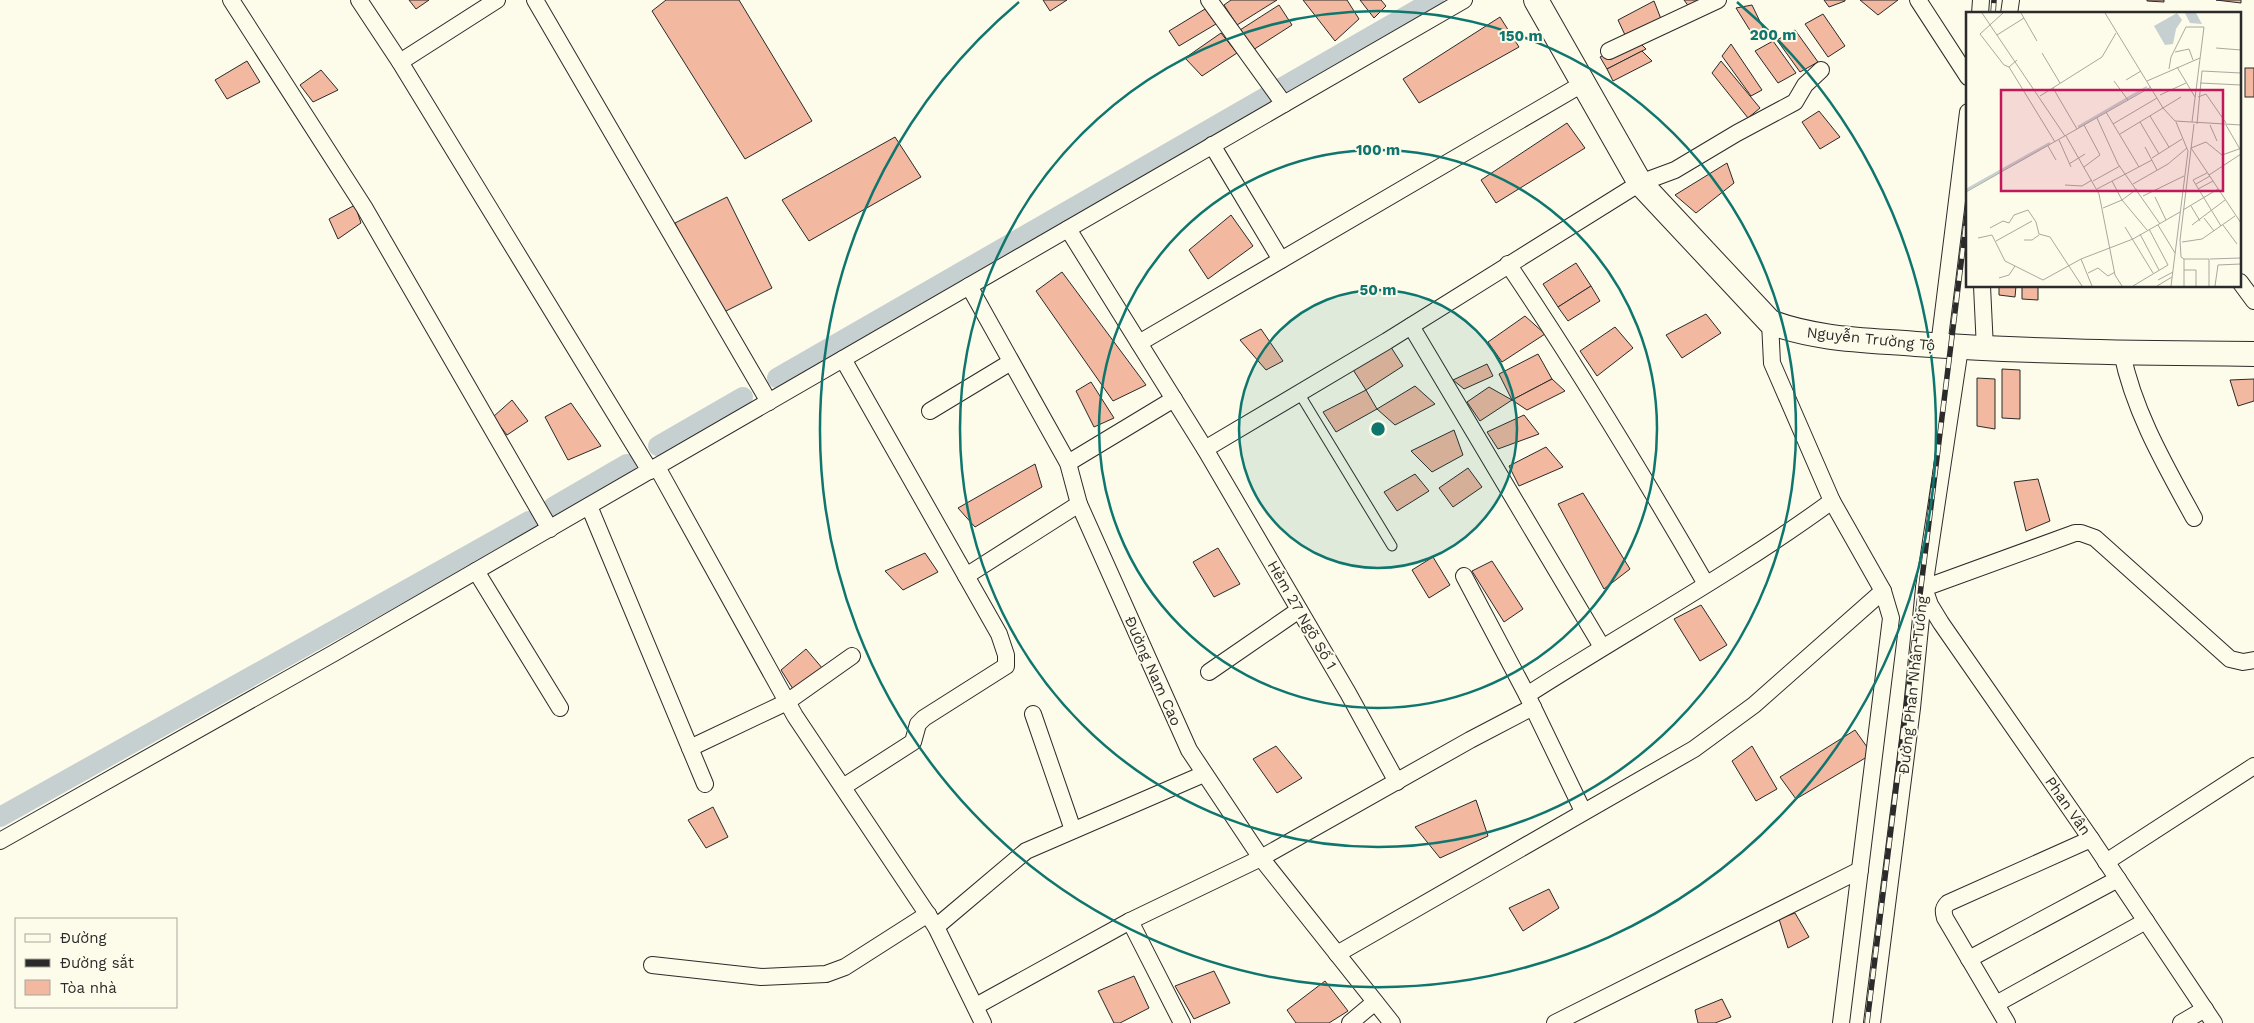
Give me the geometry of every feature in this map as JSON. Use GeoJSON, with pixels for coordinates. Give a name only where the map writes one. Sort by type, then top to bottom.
{"type":"FeatureCollection","features":[{"type":"Feature","properties":{"kind":"main road","name":"Nguyễn Trường Tộ"},"geometry":{"type":"LineString","coordinates":[[1536,0],[1640,183],[1770,322],[1832,338],[1950,347],[2122,353],[2254,354]]}},
{"type":"Feature","properties":{"kind":"street"},"geometry":{"type":"LineString","coordinates":[[231,0],[364,207],[550,528]]}},
{"type":"Feature","properties":{"kind":"street"},"geometry":{"type":"LineString","coordinates":[[359,0],[400,62],[653,469],[787,702],[932,920],[983,1023]]}},
{"type":"Feature","properties":{"kind":"street"},"geometry":{"type":"LineString","coordinates":[[400,62],[497,0]]}},
{"type":"Feature","properties":{"kind":"street"},"geometry":{"type":"LineString","coordinates":[[535,0],[769,402]]}},
{"type":"Feature","properties":{"kind":"street"},"geometry":{"type":"LineString","coordinates":[[1209,0],[1284,104]]}},
{"type":"Feature","properties":{"kind":"street"},"geometry":{"type":"LineString","coordinates":[[0,841],[476,571],[1464,0]]}},
{"type":"Feature","properties":{"kind":"street"},"geometry":{"type":"LineString","coordinates":[[1609,51],[1718,0]]}},
{"type":"Feature","properties":{"kind":"street"},"geometry":{"type":"LineString","coordinates":[[1918,0],[1966,74]]}},
{"type":"Feature","properties":{"kind":"street"},"geometry":{"type":"LineString","coordinates":[[1205,449],[1411,326],[1640,183],[1674,170],[1737,132],[1795,102],[1805,85],[1821,70]]}},
{"type":"Feature","properties":{"kind":"street"},"geometry":{"type":"LineString","coordinates":[[1139,343],[1584,83]]}},
{"type":"Feature","properties":{"kind":"street","name":"Đường Phan Nhân Tường"},"geometry":{"type":"LineString","coordinates":[[1872,1023],[1911,717],[1950,347],[1966,138]]}},
{"type":"Feature","properties":{"kind":"street"},"geometry":{"type":"LineString","coordinates":[[1212,145],[1281,260]]}},
{"type":"Feature","properties":{"kind":"street","name":"Hẻm 27 Ngõ Số 1"},"geometry":{"type":"LineString","coordinates":[[1068,229],[1205,449],[1397,782]]}},
{"type":"Feature","properties":{"kind":"street"},"geometry":{"type":"LineString","coordinates":[[1508,264],[1561,342],[1618,433],[1706,584]]}},
{"type":"Feature","properties":{"kind":"street"},"geometry":{"type":"LineString","coordinates":[[2242,285],[2254,301]]}},
{"type":"Feature","properties":{"kind":"street","name":"Đường Nam Cao"},"geometry":{"type":"LineString","coordinates":[[969,286],[1068,463],[1079,504],[1189,750],[1261,858],[1392,1023]]}},
{"type":"Feature","properties":{"kind":"street"},"geometry":{"type":"LineString","coordinates":[[1982,288],[1986,349]]}},
{"type":"Feature","properties":{"kind":"street"},"geometry":{"type":"LineString","coordinates":[[1770,322],[1772,363],[1832,501],[1882,591],[1889,608],[1891,632],[1841,1023]]}},
{"type":"Feature","properties":{"kind":"street"},"geometry":{"type":"LineString","coordinates":[[1411,326],[1602,647]]}},
{"type":"Feature","properties":{"kind":"street"},"geometry":{"type":"LineString","coordinates":[[2122,353],[2126,374],[2142,418],[2194,518]]}},
{"type":"Feature","properties":{"kind":"street"},"geometry":{"type":"LineString","coordinates":[[843,359],[999,634],[1006,655],[1006,666],[924,718],[918,724],[913,742],[843,787]]}},
{"type":"Feature","properties":{"kind":"street"},"geometry":{"type":"LineString","coordinates":[[930,411],[1011,362]]}},
{"type":"Feature","properties":{"kind":"street"},"geometry":{"type":"LineString","coordinates":[[1068,463],[1174,399]]}},
{"type":"Feature","properties":{"kind":"street"},"geometry":{"type":"LineString","coordinates":[[976,1006],[1130,921],[1261,858],[1397,782],[1530,701],[1602,647],[1780,539],[1832,501]]}},
{"type":"Feature","properties":{"kind":"street"},"geometry":{"type":"LineString","coordinates":[[966,576],[1079,504]]}},
{"type":"Feature","properties":{"kind":"street"},"geometry":{"type":"LineString","coordinates":[[589,506],[705,784]]}},
{"type":"Feature","properties":{"kind":"street"},"geometry":{"type":"LineString","coordinates":[[1924,588],[2076,533],[2081,533],[2095,538],[2230,659],[2251,665]]}},
{"type":"Feature","properties":{"kind":"street"},"geometry":{"type":"LineString","coordinates":[[476,571],[560,708]]}},
{"type":"Feature","properties":{"kind":"street"},"geometry":{"type":"LineString","coordinates":[[1464,576],[1530,701],[1583,811]]}},
{"type":"Feature","properties":{"kind":"street","name":"Phan Vân"},"geometry":{"type":"LineString","coordinates":[[1924,588],[1930,605],[1941,623],[2091,839],[2214,1023]]}},
{"type":"Feature","properties":{"kind":"street"},"geometry":{"type":"LineString","coordinates":[[1337,954],[1583,811],[1694,749],[1754,705],[1882,591]]}},
{"type":"Feature","properties":{"kind":"street"},"geometry":{"type":"LineString","coordinates":[[1209,672],[1299,610]]}},
{"type":"Feature","properties":{"kind":"street"},"geometry":{"type":"LineString","coordinates":[[690,748],[787,702],[852,656]]}},
{"type":"Feature","properties":{"kind":"street"},"geometry":{"type":"LineString","coordinates":[[1033,714],[1073,830]]}},
{"type":"Feature","properties":{"kind":"street"},"geometry":{"type":"LineString","coordinates":[[2106,862],[2254,766]]}},
{"type":"Feature","properties":{"kind":"street"},"geometry":{"type":"LineString","coordinates":[[652,965],[761,977],[826,974],[845,967],[932,920],[1026,851],[1204,774]]}},
{"type":"Feature","properties":{"kind":"street"},"geometry":{"type":"LineString","coordinates":[[2008,1023],[1945,918],[1943,912],[1945,906],[2091,839]]}},
{"type":"Feature","properties":{"kind":"street"},"geometry":{"type":"LineString","coordinates":[[1555,1023],[1860,870]]}},
{"type":"Feature","properties":{"kind":"street"},"geometry":{"type":"LineString","coordinates":[[1969,958],[2118,879]]}},
{"type":"Feature","properties":{"kind":"street"},"geometry":{"type":"LineString","coordinates":[[1130,921],[1182,1023]]}},
{"type":"Feature","properties":{"kind":"street"},"geometry":{"type":"LineString","coordinates":[[1996,1004],[2146,921]]}},
{"type":"Feature","properties":{"kind":"street"},"geometry":{"type":"LineString","coordinates":[[1350,1023],[1375,1002]]}},
{"type":"Feature","properties":{"kind":"street"},"geometry":{"type":"LineString","coordinates":[[2181,1023],[2205,1009]]}},
{"type":"Feature","properties":{"kind":"lane"},"geometry":{"type":"LineString","coordinates":[[1299,393],[1392,546]]}},
{"type":"Feature","properties":{"kind":"building"},"geometry":{"type":"Polygon","coordinates":[[[409,0],[429,0],[416,9],[409,0]]]}},
{"type":"Feature","properties":{"kind":"building"},"geometry":{"type":"Polygon","coordinates":[[[666,0],[739,0],[812,121],[745,159],[652,11],[666,0]]]}},
{"type":"Feature","properties":{"kind":"building"},"geometry":{"type":"Polygon","coordinates":[[[1043,0],[1067,0],[1050,11],[1043,0]]]}},
{"type":"Feature","properties":{"kind":"building"},"geometry":{"type":"Polygon","coordinates":[[[1231,0],[1277,0],[1237,25],[1224,5],[1231,0]]]}},
{"type":"Feature","properties":{"kind":"building"},"geometry":{"type":"Polygon","coordinates":[[[1303,0],[1347,0],[1359,19],[1335,41],[1303,0]]]}},
{"type":"Feature","properties":{"kind":"building"},"geometry":{"type":"Polygon","coordinates":[[[1360,0],[1381,0],[1386,6],[1374,18],[1360,0]]]}},
{"type":"Feature","properties":{"kind":"building"},"geometry":{"type":"Polygon","coordinates":[[[1684,0],[1710,0],[1692,11],[1684,0]]]}},
{"type":"Feature","properties":{"kind":"building"},"geometry":{"type":"Polygon","coordinates":[[[1824,0],[1845,0],[1845,1],[1829,7],[1824,0]]]}},
{"type":"Feature","properties":{"kind":"building"},"geometry":{"type":"Polygon","coordinates":[[[1860,0],[1898,0],[1878,15],[1860,0]]]}},
{"type":"Feature","properties":{"kind":"building"},"geometry":{"type":"Polygon","coordinates":[[[2164,0],[2164,2],[2147,1],[2164,0]]]}},
{"type":"Feature","properties":{"kind":"building"},"geometry":{"type":"Polygon","coordinates":[[[2216,0],[2241,0],[2241,3],[2216,0]]]}},
{"type":"Feature","properties":{"kind":"building"},"geometry":{"type":"Polygon","coordinates":[[[1654,1],[1663,24],[1625,35],[1618,20],[1654,1]]]}},
{"type":"Feature","properties":{"kind":"building"},"geometry":{"type":"Polygon","coordinates":[[[1279,5],[1292,25],[1253,50],[1240,30],[1279,5]]]}},
{"type":"Feature","properties":{"kind":"building"},"geometry":{"type":"Polygon","coordinates":[[[1752,5],[1765,32],[1756,40],[1736,8],[1752,5]]]}},
{"type":"Feature","properties":{"kind":"building"},"geometry":{"type":"Polygon","coordinates":[[[1205,9],[1216,24],[1179,46],[1169,31],[1205,9]]]}},
{"type":"Feature","properties":{"kind":"building"},"geometry":{"type":"Polygon","coordinates":[[[1823,14],[1845,46],[1828,57],[1805,24],[1823,14]]]}},
{"type":"Feature","properties":{"kind":"building"},"geometry":{"type":"Polygon","coordinates":[[[1500,17],[1519,47],[1419,103],[1403,79],[1500,17]]]}},
{"type":"Feature","properties":{"kind":"building"},"geometry":{"type":"Polygon","coordinates":[[[1795,30],[1818,62],[1800,72],[1777,40],[1795,30]]]}},
{"type":"Feature","properties":{"kind":"building"},"geometry":{"type":"Polygon","coordinates":[[[1221,33],[1237,53],[1202,76],[1185,58],[1221,33]]]}},
{"type":"Feature","properties":{"kind":"building"},"geometry":{"type":"Polygon","coordinates":[[[1636,39],[1646,49],[1607,69],[1600,57],[1636,39]]]}},
{"type":"Feature","properties":{"kind":"building"},"geometry":{"type":"Polygon","coordinates":[[[1773,41],[1796,73],[1778,83],[1755,51],[1773,41]]]}},
{"type":"Feature","properties":{"kind":"building"},"geometry":{"type":"Polygon","coordinates":[[[1731,44],[1762,90],[1751,96],[1722,56],[1731,44]]]}},
{"type":"Feature","properties":{"kind":"building"},"geometry":{"type":"Polygon","coordinates":[[[1642,51],[1652,61],[1613,81],[1607,69],[1642,51]]]}},
{"type":"Feature","properties":{"kind":"building"},"geometry":{"type":"Polygon","coordinates":[[[247,61],[260,82],[227,99],[215,80],[247,61]]]}},
{"type":"Feature","properties":{"kind":"building"},"geometry":{"type":"Polygon","coordinates":[[[1721,61],[1760,108],[1748,118],[1712,73],[1721,61]]]}},
{"type":"Feature","properties":{"kind":"building"},"geometry":{"type":"Polygon","coordinates":[[[2245,68],[2254,68],[2254,97],[2245,97],[2245,68]]]}},
{"type":"Feature","properties":{"kind":"building"},"geometry":{"type":"Polygon","coordinates":[[[321,70],[338,90],[313,102],[300,85],[321,70]]]}},
{"type":"Feature","properties":{"kind":"building"},"geometry":{"type":"Polygon","coordinates":[[[1819,111],[1840,137],[1820,149],[1802,122],[1819,111]]]}},
{"type":"Feature","properties":{"kind":"building"},"geometry":{"type":"Polygon","coordinates":[[[1567,123],[1585,148],[1496,203],[1481,180],[1567,123]]]}},
{"type":"Feature","properties":{"kind":"building"},"geometry":{"type":"Polygon","coordinates":[[[895,137],[921,177],[809,241],[782,200],[895,137]]]}},
{"type":"Feature","properties":{"kind":"building"},"geometry":{"type":"Polygon","coordinates":[[[1727,163],[1734,183],[1696,213],[1675,195],[1727,163]]]}},
{"type":"Feature","properties":{"kind":"building"},"geometry":{"type":"Polygon","coordinates":[[[727,197],[772,288],[720,314],[675,223],[727,197]]]}},
{"type":"Feature","properties":{"kind":"building"},"geometry":{"type":"Polygon","coordinates":[[[355,205],[361,223],[338,239],[329,219],[355,205]]]}},
{"type":"Feature","properties":{"kind":"building"},"geometry":{"type":"Polygon","coordinates":[[[1231,215],[1253,246],[1208,279],[1189,250],[1231,215]]]}},
{"type":"Feature","properties":{"kind":"building"},"geometry":{"type":"Polygon","coordinates":[[[1576,263],[1591,286],[1558,307],[1543,284],[1576,263]]]}},
{"type":"Feature","properties":{"kind":"building"},"geometry":{"type":"Polygon","coordinates":[[[1062,272],[1146,385],[1113,401],[1036,291],[1062,272]]]}},
{"type":"Feature","properties":{"kind":"building"},"geometry":{"type":"Polygon","coordinates":[[[1591,286],[1600,301],[1568,321],[1558,307],[1591,286]]]}},
{"type":"Feature","properties":{"kind":"building"},"geometry":{"type":"Polygon","coordinates":[[[1999,288],[2016,288],[2015,297],[1999,295],[1999,288]]]}},
{"type":"Feature","properties":{"kind":"building"},"geometry":{"type":"Polygon","coordinates":[[[2022,288],[2038,288],[2038,300],[2022,299],[2022,288]]]}},
{"type":"Feature","properties":{"kind":"building"},"geometry":{"type":"Polygon","coordinates":[[[1706,314],[1721,333],[1682,358],[1666,335],[1706,314]]]}},
{"type":"Feature","properties":{"kind":"building"},"geometry":{"type":"Polygon","coordinates":[[[1525,316],[1545,334],[1502,362],[1488,342],[1525,316]]]}},
{"type":"Feature","properties":{"kind":"building"},"geometry":{"type":"Polygon","coordinates":[[[1615,327],[1633,348],[1597,376],[1580,351],[1615,327]]]}},
{"type":"Feature","properties":{"kind":"building"},"geometry":{"type":"Polygon","coordinates":[[[1261,329],[1283,361],[1266,370],[1240,340],[1261,329]]]}},
{"type":"Feature","properties":{"kind":"building"},"geometry":{"type":"Polygon","coordinates":[[[1387,341],[1403,366],[1366,390],[1350,365],[1387,341]]]}},
{"type":"Feature","properties":{"kind":"building"},"geometry":{"type":"Polygon","coordinates":[[[1538,354],[1552,379],[1512,400],[1499,374],[1538,354]]]}},
{"type":"Feature","properties":{"kind":"building"},"geometry":{"type":"Polygon","coordinates":[[[1487,364],[1493,376],[1464,389],[1453,380],[1487,364]]]}},
{"type":"Feature","properties":{"kind":"building"},"geometry":{"type":"Polygon","coordinates":[[[2002,369],[2020,370],[2020,419],[2002,418],[2002,369]]]}},
{"type":"Feature","properties":{"kind":"building"},"geometry":{"type":"Polygon","coordinates":[[[1977,378],[1995,379],[1995,429],[1977,426],[1977,378]]]}},
{"type":"Feature","properties":{"kind":"building"},"geometry":{"type":"Polygon","coordinates":[[[1552,379],[1565,391],[1527,410],[1512,400],[1552,379]]]}},
{"type":"Feature","properties":{"kind":"building"},"geometry":{"type":"Polygon","coordinates":[[[2254,379],[2254,401],[2238,406],[2230,380],[2254,379]]]}},
{"type":"Feature","properties":{"kind":"building"},"geometry":{"type":"Polygon","coordinates":[[[1091,382],[1114,418],[1094,427],[1076,391],[1091,382]]]}},
{"type":"Feature","properties":{"kind":"building"},"geometry":{"type":"Polygon","coordinates":[[[1415,386],[1435,404],[1395,425],[1377,409],[1415,386]]]}},
{"type":"Feature","properties":{"kind":"building"},"geometry":{"type":"Polygon","coordinates":[[[1489,387],[1512,400],[1480,421],[1467,402],[1489,387]]]}},
{"type":"Feature","properties":{"kind":"building"},"geometry":{"type":"Polygon","coordinates":[[[1366,390],[1377,409],[1336,432],[1323,412],[1366,390]]]}},
{"type":"Feature","properties":{"kind":"building"},"geometry":{"type":"Polygon","coordinates":[[[512,400],[528,421],[507,435],[493,417],[512,400]]]}},
{"type":"Feature","properties":{"kind":"building"},"geometry":{"type":"Polygon","coordinates":[[[571,403],[601,446],[568,460],[545,417],[571,403]]]}},
{"type":"Feature","properties":{"kind":"building"},"geometry":{"type":"Polygon","coordinates":[[[1524,415],[1539,434],[1498,449],[1487,432],[1524,415]]]}},
{"type":"Feature","properties":{"kind":"building"},"geometry":{"type":"Polygon","coordinates":[[[1454,430],[1463,455],[1432,472],[1411,451],[1454,430]]]}},
{"type":"Feature","properties":{"kind":"building"},"geometry":{"type":"Polygon","coordinates":[[[1546,447],[1563,467],[1519,486],[1509,466],[1546,447]]]}},
{"type":"Feature","properties":{"kind":"building"},"geometry":{"type":"Polygon","coordinates":[[[1035,464],[1042,487],[975,527],[958,508],[1035,464]]]}},
{"type":"Feature","properties":{"kind":"building"},"geometry":{"type":"Polygon","coordinates":[[[1468,468],[1482,487],[1453,507],[1439,488],[1468,468]]]}},
{"type":"Feature","properties":{"kind":"building"},"geometry":{"type":"Polygon","coordinates":[[[1415,474],[1429,491],[1397,511],[1384,492],[1415,474]]]}},
{"type":"Feature","properties":{"kind":"building"},"geometry":{"type":"Polygon","coordinates":[[[2038,479],[2050,521],[2026,531],[2014,482],[2038,479]]]}},
{"type":"Feature","properties":{"kind":"building"},"geometry":{"type":"Polygon","coordinates":[[[1583,493],[1630,569],[1604,589],[1558,504],[1583,493]]]}},
{"type":"Feature","properties":{"kind":"building"},"geometry":{"type":"Polygon","coordinates":[[[1218,548],[1240,584],[1214,597],[1193,562],[1218,548]]]}},
{"type":"Feature","properties":{"kind":"building"},"geometry":{"type":"Polygon","coordinates":[[[925,553],[938,572],[903,590],[885,571],[925,553]]]}},
{"type":"Feature","properties":{"kind":"building"},"geometry":{"type":"Polygon","coordinates":[[[1433,557],[1450,585],[1429,598],[1412,570],[1433,557]]]}},
{"type":"Feature","properties":{"kind":"building"},"geometry":{"type":"Polygon","coordinates":[[[1492,561],[1523,609],[1504,622],[1472,571],[1492,561]]]}},
{"type":"Feature","properties":{"kind":"building"},"geometry":{"type":"Polygon","coordinates":[[[1701,605],[1727,645],[1700,661],[1674,619],[1701,605]]]}},
{"type":"Feature","properties":{"kind":"building"},"geometry":{"type":"Polygon","coordinates":[[[806,649],[823,669],[793,689],[781,670],[806,649]]]}},
{"type":"Feature","properties":{"kind":"building"},"geometry":{"type":"Polygon","coordinates":[[[1855,730],[1872,754],[1796,799],[1780,777],[1855,730]]]}},
{"type":"Feature","properties":{"kind":"building"},"geometry":{"type":"Polygon","coordinates":[[[1276,746],[1302,778],[1277,793],[1253,759],[1276,746]]]}},
{"type":"Feature","properties":{"kind":"building"},"geometry":{"type":"Polygon","coordinates":[[[1752,746],[1777,789],[1756,801],[1732,761],[1752,746]]]}},
{"type":"Feature","properties":{"kind":"building"},"geometry":{"type":"Polygon","coordinates":[[[1476,800],[1488,836],[1440,858],[1415,827],[1476,800]]]}},
{"type":"Feature","properties":{"kind":"building"},"geometry":{"type":"Polygon","coordinates":[[[713,807],[728,837],[706,848],[688,820],[713,807]]]}},
{"type":"Feature","properties":{"kind":"building"},"geometry":{"type":"Polygon","coordinates":[[[1549,889],[1559,908],[1523,931],[1509,908],[1549,889]]]}},
{"type":"Feature","properties":{"kind":"building"},"geometry":{"type":"Polygon","coordinates":[[[1795,913],[1809,937],[1788,948],[1779,919],[1795,913]]]}},
{"type":"Feature","properties":{"kind":"building"},"geometry":{"type":"Polygon","coordinates":[[[1214,971],[1230,1003],[1194,1019],[1175,986],[1214,971]]]}},
{"type":"Feature","properties":{"kind":"building"},"geometry":{"type":"Polygon","coordinates":[[[1134,976],[1149,1008],[1120,1023],[1114,1023],[1098,991],[1134,976]]]}},
{"type":"Feature","properties":{"kind":"building"},"geometry":{"type":"Polygon","coordinates":[[[1325,981],[1348,1011],[1329,1023],[1296,1023],[1287,1010],[1325,981]]]}},
{"type":"Feature","properties":{"kind":"building"},"geometry":{"type":"Polygon","coordinates":[[[1722,999],[1731,1017],[1715,1023],[1698,1023],[1695,1010],[1722,999]]]}},
{"type":"Feature","properties":{"kind":"waterway"},"geometry":{"type":"LineString","coordinates":[[777,378],[1434,0]]}},
{"type":"Feature","properties":{"kind":"waterway"},"geometry":{"type":"LineString","coordinates":[[658,446],[743,397]]}},
{"type":"Feature","properties":{"kind":"waterway"},"geometry":{"type":"LineString","coordinates":[[553,507],[627,464]]}},
{"type":"Feature","properties":{"kind":"waterway"},"geometry":{"type":"LineString","coordinates":[[0,817],[529,521]]}},
{"type":"Feature","properties":{"kind":"railway"},"geometry":{"type":"LineString","coordinates":[[1993,12],[1994,0]]}},
{"type":"Feature","properties":{"kind":"railway"},"geometry":{"type":"LineString","coordinates":[[1867,1023],[1966,223]]}}]}
